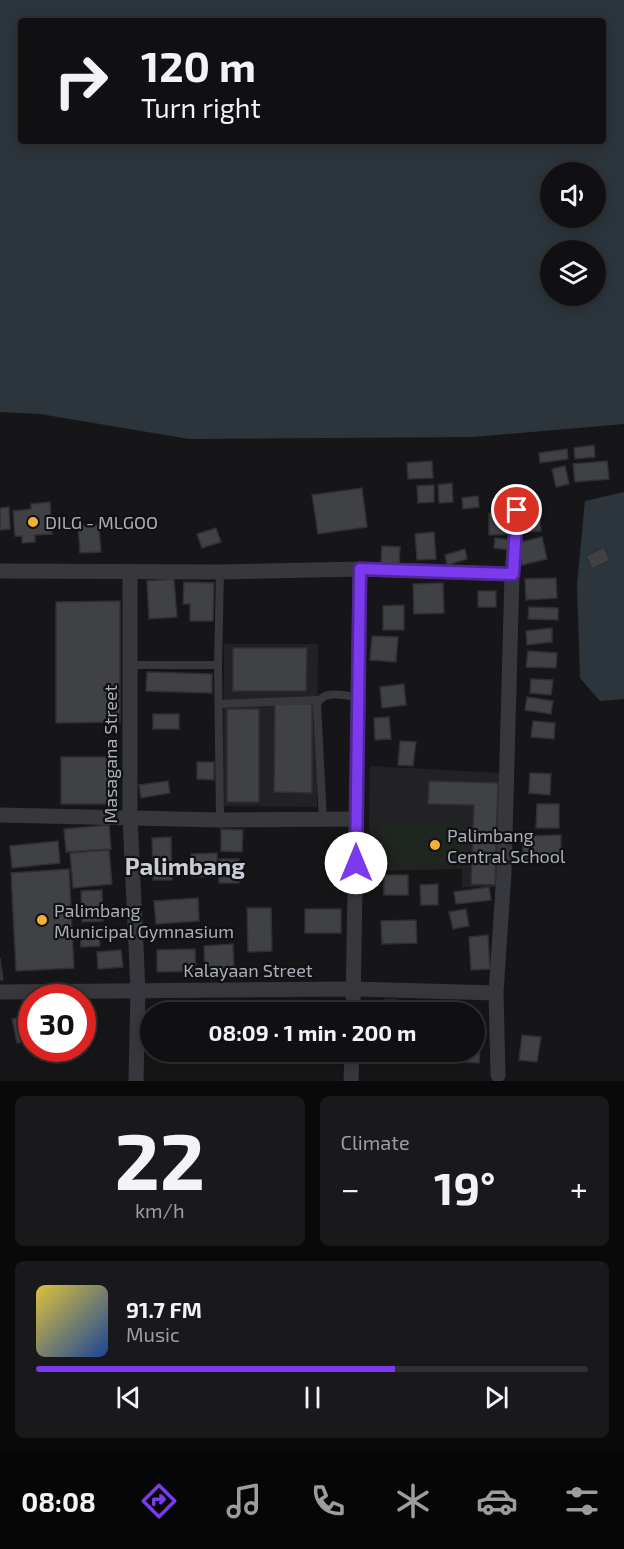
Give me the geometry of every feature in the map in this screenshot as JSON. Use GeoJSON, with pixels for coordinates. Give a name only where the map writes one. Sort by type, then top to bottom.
{"type":"FeatureCollection","features":[{"type":"Feature","properties":{"kind":"street"},"geometry":{"type":"LineString","coordinates":[[498,1075],[496,993],[504,873],[517,510]]}},
{"type":"Feature","properties":{"kind":"street"},"geometry":{"type":"LineString","coordinates":[[0,571],[220,572],[360,569],[513,574]]}},
{"type":"Feature","properties":{"kind":"street"},"geometry":{"type":"LineString","coordinates":[[353,1002],[360,569]]}},
{"type":"Feature","properties":{"kind":"street","name":"Masagana Street"},"geometry":{"type":"LineString","coordinates":[[130,572],[130,818],[138,990],[136,1081]]}},
{"type":"Feature","properties":{"kind":"street"},"geometry":{"type":"LineString","coordinates":[[0,815],[356,819]]}},
{"type":"Feature","properties":{"kind":"street","name":"Kalayaan Street"},"geometry":{"type":"LineString","coordinates":[[0,992],[354,990],[496,993]]}},
{"type":"Feature","properties":{"kind":"street"},"geometry":{"type":"LineString","coordinates":[[351,1081],[352,1062]]}},
{"type":"Feature","properties":{"kind":"lane"},"geometry":{"type":"LineString","coordinates":[[220,572],[218,665],[220,819]]}},
{"type":"Feature","properties":{"kind":"lane"},"geometry":{"type":"LineString","coordinates":[[129,665],[218,665]]}},
{"type":"Feature","properties":{"kind":"lane"},"geometry":{"type":"LineString","coordinates":[[219,704],[318,700],[329,694],[358,697]]}},
{"type":"Feature","properties":{"kind":"lane"},"geometry":{"type":"LineString","coordinates":[[318,700],[323,820]]}},
{"type":"Feature","properties":{"kind":"shaded area"},"geometry":{"type":"Polygon","coordinates":[[[0,0],[624,0],[624,424],[472,437],[189,439],[40,414],[0,412],[0,0]]]}},
{"type":"Feature","properties":{"kind":"shaded area"},"geometry":{"type":"Polygon","coordinates":[[[624,492],[624,699],[600,701],[580,678],[577,585],[585,501],[624,492]]]}},
{"type":"Feature","properties":{"kind":"shaded area"},"geometry":{"type":"Polygon","coordinates":[[[224,644],[318,644],[317,807],[223,806],[224,644]]]}},
{"type":"Feature","properties":{"kind":"shaded area","name":"Palimbang Central School"},"geometry":{"type":"Polygon","coordinates":[[[370,766],[502,773],[500,887],[462,887],[462,869],[371,871],[370,766]]]}},
{"type":"Feature","properties":{"kind":"shaded area"},"geometry":{"type":"Polygon","coordinates":[[[379,821],[463,821],[463,865],[379,866],[379,821]]]}},
{"type":"Feature","properties":{"kind":"building"},"geometry":{"type":"Polygon","coordinates":[[[594,445],[595,457],[575,459],[574,448],[594,445]]]}},
{"type":"Feature","properties":{"kind":"building"},"geometry":{"type":"Polygon","coordinates":[[[567,449],[568,459],[540,463],[539,453],[567,449]]]}},
{"type":"Feature","properties":{"kind":"building"},"geometry":{"type":"Polygon","coordinates":[[[432,461],[433,478],[408,479],[407,463],[432,461]]]}},
{"type":"Feature","properties":{"kind":"building"},"geometry":{"type":"Polygon","coordinates":[[[607,461],[609,479],[575,482],[573,464],[607,461]]]}},
{"type":"Feature","properties":{"kind":"building"},"geometry":{"type":"Polygon","coordinates":[[[565,466],[569,484],[556,487],[552,469],[565,466]]]}},
{"type":"Feature","properties":{"kind":"building"},"geometry":{"type":"Polygon","coordinates":[[[452,483],[453,502],[439,503],[438,485],[452,483]]]}},
{"type":"Feature","properties":{"kind":"building"},"geometry":{"type":"Polygon","coordinates":[[[434,485],[434,502],[418,503],[417,486],[434,485]]]}},
{"type":"Feature","properties":{"kind":"building"},"geometry":{"type":"Polygon","coordinates":[[[362,488],[367,527],[318,534],[312,495],[362,488]]]}},
{"type":"Feature","properties":{"kind":"building"},"geometry":{"type":"Polygon","coordinates":[[[478,496],[479,507],[463,509],[462,498],[478,496]]]}},
{"type":"Feature","properties":{"kind":"building","name":"DILG - MLGOO"},"geometry":{"type":"Polygon","coordinates":[[[50,502],[52,534],[35,535],[35,542],[22,543],[22,536],[15,536],[13,511],[31,509],[31,504],[50,502]]]}},
{"type":"Feature","properties":{"kind":"building"},"geometry":{"type":"Polygon","coordinates":[[[9,507],[10,529],[0,530],[0,508],[9,507]]]}},
{"type":"Feature","properties":{"kind":"building"},"geometry":{"type":"Polygon","coordinates":[[[539,507],[541,531],[524,532],[522,509],[539,507]]]}},
{"type":"Feature","properties":{"kind":"building"},"geometry":{"type":"Polygon","coordinates":[[[489,513],[515,513],[515,534],[489,535],[489,513]]]}},
{"type":"Feature","properties":{"kind":"building"},"geometry":{"type":"Polygon","coordinates":[[[99,525],[101,552],[80,553],[78,526],[99,525]]]}},
{"type":"Feature","properties":{"kind":"building"},"geometry":{"type":"Polygon","coordinates":[[[216,528],[221,542],[202,548],[197,534],[216,528]]]}},
{"type":"Feature","properties":{"kind":"building"},"geometry":{"type":"Polygon","coordinates":[[[434,532],[436,559],[417,560],[415,534],[434,532]]]}},
{"type":"Feature","properties":{"kind":"building"},"geometry":{"type":"Polygon","coordinates":[[[542,537],[547,559],[522,565],[517,543],[542,537]]]}},
{"type":"Feature","properties":{"kind":"building"},"geometry":{"type":"Polygon","coordinates":[[[495,538],[512,540],[511,550],[494,548],[495,538]]]}},
{"type":"Feature","properties":{"kind":"building"},"geometry":{"type":"Polygon","coordinates":[[[382,546],[400,547],[399,565],[381,564],[382,546]]]}},
{"type":"Feature","properties":{"kind":"building"},"geometry":{"type":"Polygon","coordinates":[[[604,547],[610,560],[592,569],[586,556],[604,547]]]}},
{"type":"Feature","properties":{"kind":"building"},"geometry":{"type":"Polygon","coordinates":[[[465,549],[467,559],[447,565],[445,555],[465,549]]]}},
{"type":"Feature","properties":{"kind":"building"},"geometry":{"type":"Polygon","coordinates":[[[556,578],[557,598],[526,600],[525,579],[556,578]]]}},
{"type":"Feature","properties":{"kind":"building"},"geometry":{"type":"Polygon","coordinates":[[[174,579],[177,617],[149,619],[147,581],[174,579]]]}},
{"type":"Feature","properties":{"kind":"building"},"geometry":{"type":"Polygon","coordinates":[[[184,582],[214,583],[213,621],[190,621],[190,604],[183,604],[184,582]]]}},
{"type":"Feature","properties":{"kind":"building"},"geometry":{"type":"Polygon","coordinates":[[[443,583],[444,613],[414,614],[413,584],[443,583]]]}},
{"type":"Feature","properties":{"kind":"building"},"geometry":{"type":"Polygon","coordinates":[[[478,591],[496,591],[496,607],[478,607],[478,591]]]}},
{"type":"Feature","properties":{"kind":"building"},"geometry":{"type":"Polygon","coordinates":[[[120,601],[120,722],[56,723],[56,602],[120,601]]]}},
{"type":"Feature","properties":{"kind":"building"},"geometry":{"type":"Polygon","coordinates":[[[404,605],[404,630],[383,630],[383,606],[404,605]]]}},
{"type":"Feature","properties":{"kind":"building"},"geometry":{"type":"Polygon","coordinates":[[[529,607],[558,608],[558,620],[528,619],[529,607]]]}},
{"type":"Feature","properties":{"kind":"building"},"geometry":{"type":"Polygon","coordinates":[[[552,628],[552,642],[527,645],[526,631],[552,628]]]}},
{"type":"Feature","properties":{"kind":"building"},"geometry":{"type":"Polygon","coordinates":[[[372,636],[398,637],[396,662],[370,660],[372,636]]]}},
{"type":"Feature","properties":{"kind":"building"},"geometry":{"type":"Polygon","coordinates":[[[233,648],[307,648],[306,691],[233,691],[233,648]]]}},
{"type":"Feature","properties":{"kind":"building"},"geometry":{"type":"Polygon","coordinates":[[[528,651],[557,653],[556,668],[526,667],[528,651]]]}},
{"type":"Feature","properties":{"kind":"building"},"geometry":{"type":"Polygon","coordinates":[[[147,672],[212,674],[212,693],[146,691],[147,672]]]}},
{"type":"Feature","properties":{"kind":"building"},"geometry":{"type":"Polygon","coordinates":[[[531,679],[553,680],[551,695],[530,693],[531,679]]]}},
{"type":"Feature","properties":{"kind":"building"},"geometry":{"type":"Polygon","coordinates":[[[404,684],[406,705],[382,708],[380,687],[404,684]]]}},
{"type":"Feature","properties":{"kind":"building"},"geometry":{"type":"Polygon","coordinates":[[[527,697],[553,701],[551,714],[525,710],[527,697]]]}},
{"type":"Feature","properties":{"kind":"building"},"geometry":{"type":"Polygon","coordinates":[[[275,704],[312,704],[312,793],[274,792],[275,704]]]}},
{"type":"Feature","properties":{"kind":"building"},"geometry":{"type":"Polygon","coordinates":[[[227,709],[259,709],[259,802],[227,802],[227,709]]]}},
{"type":"Feature","properties":{"kind":"building"},"geometry":{"type":"Polygon","coordinates":[[[153,714],[179,714],[179,729],[153,729],[153,714]]]}},
{"type":"Feature","properties":{"kind":"building"},"geometry":{"type":"Polygon","coordinates":[[[389,717],[391,739],[375,740],[374,718],[389,717]]]}},
{"type":"Feature","properties":{"kind":"building"},"geometry":{"type":"Polygon","coordinates":[[[533,721],[555,723],[554,739],[531,737],[533,721]]]}},
{"type":"Feature","properties":{"kind":"building"},"geometry":{"type":"Polygon","coordinates":[[[400,741],[416,742],[413,766],[398,765],[400,741]]]}},
{"type":"Feature","properties":{"kind":"building"},"geometry":{"type":"Polygon","coordinates":[[[61,757],[116,757],[116,804],[61,804],[61,757]]]}},
{"type":"Feature","properties":{"kind":"building"},"geometry":{"type":"Polygon","coordinates":[[[197,762],[214,762],[214,780],[197,779],[197,762]]]}},
{"type":"Feature","properties":{"kind":"building"},"geometry":{"type":"Polygon","coordinates":[[[530,773],[551,774],[550,795],[529,793],[530,773]]]}},
{"type":"Feature","properties":{"kind":"building"},"geometry":{"type":"Polygon","coordinates":[[[168,781],[170,793],[141,798],[139,785],[168,781]]]}},
{"type":"Feature","properties":{"kind":"building"},"geometry":{"type":"Polygon","coordinates":[[[429,781],[498,783],[495,885],[471,884],[474,805],[428,804],[429,781]]]}},
{"type":"Feature","properties":{"kind":"building"},"geometry":{"type":"Polygon","coordinates":[[[537,804],[559,804],[559,828],[536,828],[537,804]]]}},
{"type":"Feature","properties":{"kind":"building"},"geometry":{"type":"Polygon","coordinates":[[[109,825],[111,849],[66,852],[64,829],[109,825]]]}},
{"type":"Feature","properties":{"kind":"building"},"geometry":{"type":"Polygon","coordinates":[[[221,829],[243,830],[242,852],[221,851],[221,829]]]}},
{"type":"Feature","properties":{"kind":"building"},"geometry":{"type":"Polygon","coordinates":[[[561,835],[561,858],[523,859],[523,836],[561,835]]]}},
{"type":"Feature","properties":{"kind":"building"},"geometry":{"type":"Polygon","coordinates":[[[171,837],[172,880],[153,880],[152,838],[171,837]]]}},
{"type":"Feature","properties":{"kind":"building"},"geometry":{"type":"Polygon","coordinates":[[[58,841],[60,863],[12,868],[10,846],[58,841]]]}},
{"type":"Feature","properties":{"kind":"building"},"geometry":{"type":"Polygon","coordinates":[[[109,850],[112,884],[73,888],[70,853],[109,850]]]}},
{"type":"Feature","properties":{"kind":"building"},"geometry":{"type":"Polygon","coordinates":[[[217,853],[218,876],[192,877],[191,854],[217,853]]]}},
{"type":"Feature","properties":{"kind":"building"},"geometry":{"type":"Polygon","coordinates":[[[219,859],[239,859],[239,883],[219,883],[219,859]]]}},
{"type":"Feature","properties":{"kind":"building","name":"Palimbang Municipal Gymnasium"},"geometry":{"type":"Polygon","coordinates":[[[69,869],[74,968],[16,971],[11,873],[69,869]]]}},
{"type":"Feature","properties":{"kind":"building"},"geometry":{"type":"Polygon","coordinates":[[[384,875],[408,875],[408,895],[384,895],[384,875]]]}},
{"type":"Feature","properties":{"kind":"building"},"geometry":{"type":"Polygon","coordinates":[[[438,884],[438,905],[421,905],[420,885],[438,884]]]}},
{"type":"Feature","properties":{"kind":"building"},"geometry":{"type":"Polygon","coordinates":[[[489,887],[491,900],[456,904],[454,892],[489,887]]]}},
{"type":"Feature","properties":{"kind":"building"},"geometry":{"type":"Polygon","coordinates":[[[102,890],[103,921],[82,922],[81,891],[102,890]]]}},
{"type":"Feature","properties":{"kind":"building"},"geometry":{"type":"Polygon","coordinates":[[[198,898],[199,921],[156,924],[154,901],[198,898]]]}},
{"type":"Feature","properties":{"kind":"building"},"geometry":{"type":"Polygon","coordinates":[[[247,908],[271,908],[272,951],[248,952],[247,908]]]}},
{"type":"Feature","properties":{"kind":"building"},"geometry":{"type":"Polygon","coordinates":[[[305,909],[341,909],[341,933],[305,933],[305,909]]]}},
{"type":"Feature","properties":{"kind":"building"},"geometry":{"type":"Polygon","coordinates":[[[466,909],[469,926],[453,929],[449,912],[466,909]]]}},
{"type":"Feature","properties":{"kind":"building"},"geometry":{"type":"Polygon","coordinates":[[[416,920],[417,943],[382,944],[381,921],[416,920]]]}},
{"type":"Feature","properties":{"kind":"building"},"geometry":{"type":"Polygon","coordinates":[[[99,931],[100,946],[81,947],[80,933],[99,931]]]}},
{"type":"Feature","properties":{"kind":"building"},"geometry":{"type":"Polygon","coordinates":[[[488,935],[490,969],[471,970],[469,937],[488,935]]]}},
{"type":"Feature","properties":{"kind":"building"},"geometry":{"type":"Polygon","coordinates":[[[233,944],[234,971],[205,972],[204,946],[233,944]]]}},
{"type":"Feature","properties":{"kind":"building"},"geometry":{"type":"Polygon","coordinates":[[[195,949],[196,971],[157,972],[157,950],[195,949]]]}},
{"type":"Feature","properties":{"kind":"building"},"geometry":{"type":"Polygon","coordinates":[[[121,950],[123,967],[98,969],[97,952],[121,950]]]}},
{"type":"Feature","properties":{"kind":"building"},"geometry":{"type":"Polygon","coordinates":[[[0,958],[3,980],[0,980],[0,958]]]}},
{"type":"Feature","properties":{"kind":"building"},"geometry":{"type":"Polygon","coordinates":[[[385,1000],[397,1000],[397,1002],[385,1002],[385,1000]]]}},
{"type":"Feature","properties":{"kind":"building"},"geometry":{"type":"Polygon","coordinates":[[[18,1017],[18,1043],[17,1043],[12,1019],[18,1017]]]}},
{"type":"Feature","properties":{"kind":"building"},"geometry":{"type":"Polygon","coordinates":[[[522,1035],[541,1037],[537,1062],[519,1060],[522,1035]]]}},
{"type":"Feature","properties":{"kind":"place","name":"DILG - MLGOO"},"geometry":{"type":"Point","coordinates":[33,522]}},
{"type":"Feature","properties":{"kind":"place","name":"Palimbang Central School"},"geometry":{"type":"Point","coordinates":[435,845]}},
{"type":"Feature","properties":{"kind":"place","name":"Palimbang Municipal Gymnasium"},"geometry":{"type":"Point","coordinates":[42,920]}},
{"type":"Feature","properties":{"kind":"district","name":"Palimbang"},"geometry":{"type":"Point","coordinates":[185,865]}},
{"type":"Feature","properties":{"kind":"route"},"geometry":{"type":"LineString","coordinates":[[356,863],[360,569],[513,574],[517,510]]}}]}
